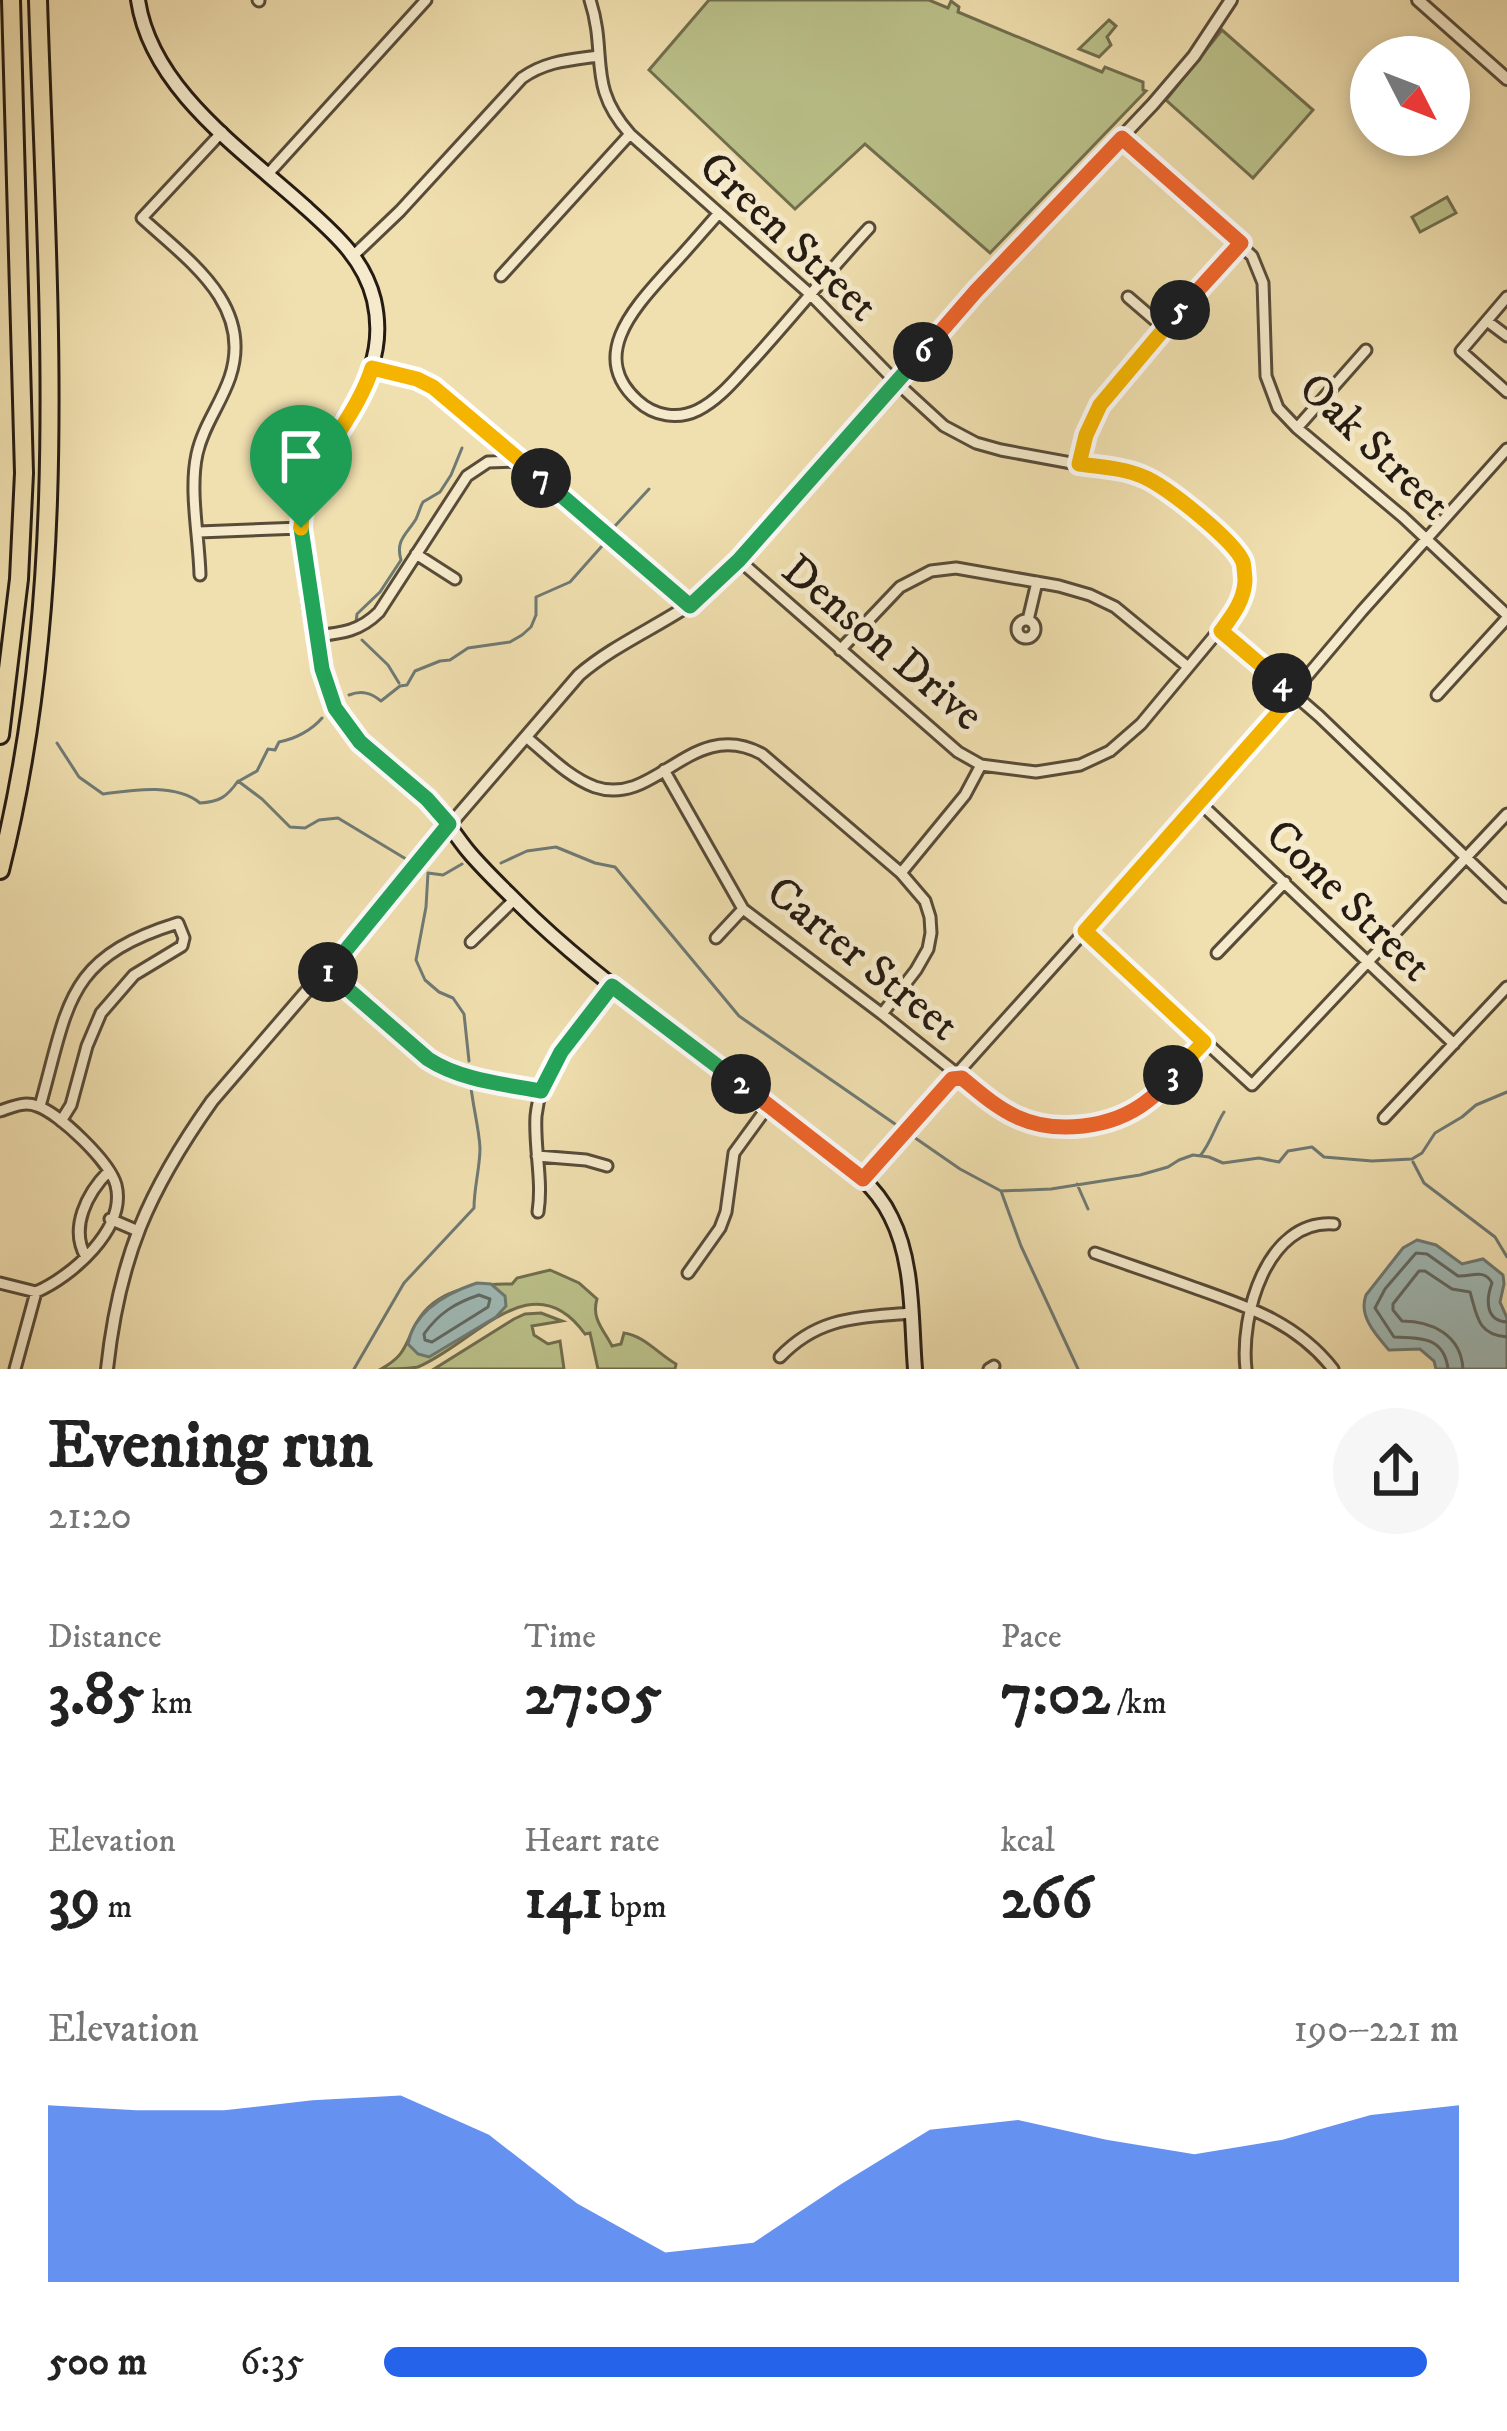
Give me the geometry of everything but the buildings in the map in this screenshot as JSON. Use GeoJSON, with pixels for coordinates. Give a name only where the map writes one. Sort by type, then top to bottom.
{"type":"FeatureCollection","features":[{"type":"Feature","properties":{"kind":"highway"},"geometry":{"type":"LineString","coordinates":[[0,735],[20,579],[24,472],[11,0]]}},
{"type":"Feature","properties":{"kind":"highway"},"geometry":{"type":"LineString","coordinates":[[0,870],[32,699],[49,521],[38,0]]}},
{"type":"Feature","properties":{"kind":"main road"},"geometry":{"type":"LineString","coordinates":[[138,0],[146,35],[162,68],[188,100],[354,255],[375,304],[372,368],[362,394],[309,483],[301,528],[327,689],[346,726],[427,799],[475,859],[569,951],[863,1179],[883,1203],[902,1243],[914,1369]]}},
{"type":"Feature","properties":{"kind":"street"},"geometry":{"type":"LineString","coordinates":[[268,174],[426,0]]}},
{"type":"Feature","properties":{"kind":"street","name":"Green Street"},"geometry":{"type":"LineString","coordinates":[[590,0],[602,86],[615,117],[811,295],[944,426],[1001,450],[1142,476],[1171,493],[1234,549],[1243,562],[1245,579],[1242,596],[1221,631]]}},
{"type":"Feature","properties":{"kind":"street"},"geometry":{"type":"LineString","coordinates":[[107,1369],[125,1264],[163,1176],[205,1111],[579,675],[634,635],[690,606],[739,560],[976,291],[1122,138],[1194,56],[1231,0]]}},
{"type":"Feature","properties":{"kind":"street"},"geometry":{"type":"LineString","coordinates":[[1418,0],[1507,79]]}},
{"type":"Feature","properties":{"kind":"street"},"geometry":{"type":"LineString","coordinates":[[354,255],[522,78],[554,62],[598,56]]}},
{"type":"Feature","properties":{"kind":"street"},"geometry":{"type":"LineString","coordinates":[[200,575],[196,455],[230,377],[236,336],[226,304],[212,283],[142,218],[222,132]]}},
{"type":"Feature","properties":{"kind":"street"},"geometry":{"type":"LineString","coordinates":[[501,276],[631,134]]}},
{"type":"Feature","properties":{"kind":"street","name":"Oak Street"},"geometry":{"type":"LineString","coordinates":[[1122,138],[1241,243],[1257,265],[1263,283],[1264,359],[1278,408],[1428,539],[1507,616]]}},
{"type":"Feature","properties":{"kind":"street"},"geometry":{"type":"LineString","coordinates":[[719,213],[641,301],[619,338],[616,354],[621,379],[642,405],[657,413],[690,413],[712,402],[869,228]]}},
{"type":"Feature","properties":{"kind":"street"},"geometry":{"type":"LineString","coordinates":[[1079,464],[1100,405],[1241,243]]}},
{"type":"Feature","properties":{"kind":"street"},"geometry":{"type":"LineString","coordinates":[[1128,297],[1164,328]]}},
{"type":"Feature","properties":{"kind":"street"},"geometry":{"type":"LineString","coordinates":[[1507,297],[1461,351],[1507,392]]}},
{"type":"Feature","properties":{"kind":"street"},"geometry":{"type":"LineString","coordinates":[[1487,321],[1507,336]]}},
{"type":"Feature","properties":{"kind":"street"},"geometry":{"type":"LineString","coordinates":[[1297,428],[1366,350]]}},
{"type":"Feature","properties":{"kind":"street"},"geometry":{"type":"LineString","coordinates":[[372,368],[433,387],[690,606]]}},
{"type":"Feature","properties":{"kind":"street"},"geometry":{"type":"LineString","coordinates":[[863,1179],[1200,803],[1362,610],[1507,449]]}},
{"type":"Feature","properties":{"kind":"street"},"geometry":{"type":"LineString","coordinates":[[316,636],[352,632],[367,624],[467,476],[488,462],[521,461]]}},
{"type":"Feature","properties":{"kind":"street"},"geometry":{"type":"LineString","coordinates":[[199,532],[301,528]]}},
{"type":"Feature","properties":{"kind":"street"},"geometry":{"type":"LineString","coordinates":[[416,554],[455,579]]}},
{"type":"Feature","properties":{"kind":"street","name":"Denson Drive"},"geometry":{"type":"LineString","coordinates":[[739,560],[943,741],[981,765],[1036,772],[1067,768],[1110,751],[1132,733],[1221,631]]}},
{"type":"Feature","properties":{"kind":"street"},"geometry":{"type":"LineString","coordinates":[[839,650],[900,587],[931,571],[956,568],[1082,592],[1115,607],[1188,667]]}},
{"type":"Feature","properties":{"kind":"street"},"geometry":{"type":"LineString","coordinates":[[1028,620],[1037,582]]}},
{"type":"Feature","properties":{"kind":"street"},"geometry":{"type":"LineString","coordinates":[[1436,695],[1507,616]]}},
{"type":"Feature","properties":{"kind":"street"},"geometry":{"type":"LineString","coordinates":[[1221,631],[1507,897]]}},
{"type":"Feature","properties":{"kind":"street"},"geometry":{"type":"LineString","coordinates":[[526,736],[571,774],[601,788],[619,790],[723,743],[747,746],[762,754],[901,873],[925,901],[930,917],[928,949],[882,1013]]}},
{"type":"Feature","properties":{"kind":"street"},"geometry":{"type":"LineString","coordinates":[[901,873],[957,805],[981,765]]}},
{"type":"Feature","properties":{"kind":"street","name":"Carter Street"},"geometry":{"type":"LineString","coordinates":[[664,770],[743,909],[996,1106],[1052,1126],[1076,1127],[1115,1118],[1146,1102],[1204,1042]]}},
{"type":"Feature","properties":{"kind":"street","name":"Cone Street"},"geometry":{"type":"LineString","coordinates":[[1200,803],[1454,1044]]}},
{"type":"Feature","properties":{"kind":"street"},"geometry":{"type":"LineString","coordinates":[[1085,931],[1252,1085],[1507,814]]}},
{"type":"Feature","properties":{"kind":"street"},"geometry":{"type":"LineString","coordinates":[[1217,953],[1285,882]]}},
{"type":"Feature","properties":{"kind":"street"},"geometry":{"type":"LineString","coordinates":[[471,942],[514,900]]}},
{"type":"Feature","properties":{"kind":"street"},"geometry":{"type":"LineString","coordinates":[[716,938],[743,909]]}},
{"type":"Feature","properties":{"kind":"street"},"geometry":{"type":"LineString","coordinates":[[40,1106],[68,1005],[89,971],[138,936],[178,923],[182,946],[134,975],[101,1013],[71,1105],[61,1121]]}},
{"type":"Feature","properties":{"kind":"street"},"geometry":{"type":"LineString","coordinates":[[326,971],[440,1066],[541,1091]]}},
{"type":"Feature","properties":{"kind":"street"},"geometry":{"type":"LineString","coordinates":[[538,1212],[536,1118],[541,1091],[561,1052],[612,986]]}},
{"type":"Feature","properties":{"kind":"street"},"geometry":{"type":"LineString","coordinates":[[1384,1118],[1507,987]]}},
{"type":"Feature","properties":{"kind":"street"},"geometry":{"type":"LineString","coordinates":[[0,1111],[40,1106],[102,1160],[116,1184],[116,1204],[104,1234],[71,1272],[36,1292],[0,1283]]}},
{"type":"Feature","properties":{"kind":"street"},"geometry":{"type":"LineString","coordinates":[[688,1273],[720,1228],[734,1153],[770,1106]]}},
{"type":"Feature","properties":{"kind":"street"},"geometry":{"type":"LineString","coordinates":[[537,1156],[607,1166]]}},
{"type":"Feature","properties":{"kind":"street"},"geometry":{"type":"LineString","coordinates":[[86,1257],[78,1234],[85,1205],[109,1171]]}},
{"type":"Feature","properties":{"kind":"street"},"geometry":{"type":"LineString","coordinates":[[110,1219],[138,1231]]}},
{"type":"Feature","properties":{"kind":"street"},"geometry":{"type":"LineString","coordinates":[[1246,1369],[1249,1307],[1263,1273],[1290,1240],[1315,1224],[1334,1224]]}},
{"type":"Feature","properties":{"kind":"street"},"geometry":{"type":"LineString","coordinates":[[1095,1253],[1249,1307],[1292,1329],[1333,1369]]}},
{"type":"Feature","properties":{"kind":"street"},"geometry":{"type":"LineString","coordinates":[[15,1369],[36,1292]]}},
{"type":"Feature","properties":{"kind":"street"},"geometry":{"type":"LineString","coordinates":[[780,1357],[796,1340],[832,1322],[911,1313]]}},
{"type":"Feature","properties":{"kind":"green space"},"geometry":{"type":"Polygon","coordinates":[[[709,0],[929,0],[948,8],[951,1],[958,12],[1102,72],[1105,67],[1143,82],[1146,91],[990,253],[865,144],[795,209],[649,70],[709,0]]]}},
{"type":"Feature","properties":{"kind":"green space"},"geometry":{"type":"Polygon","coordinates":[[[1109,20],[1116,26],[1107,37],[1111,45],[1099,57],[1079,49],[1109,20]]]}},
{"type":"Feature","properties":{"kind":"green space"},"geometry":{"type":"Polygon","coordinates":[[[1222,30],[1313,110],[1253,178],[1166,100],[1222,30]]]}},
{"type":"Feature","properties":{"kind":"green space"},"geometry":{"type":"Polygon","coordinates":[[[1447,197],[1456,213],[1420,232],[1412,217],[1447,197]]]}},
{"type":"Feature","properties":{"kind":"green space"},"geometry":{"type":"Polygon","coordinates":[[[550,1270],[579,1283],[597,1299],[597,1318],[612,1346],[621,1344],[624,1333],[632,1335],[676,1364],[675,1369],[598,1369],[590,1333],[585,1334],[565,1313],[544,1305],[503,1314],[418,1367],[381,1369],[400,1354],[424,1312],[445,1296],[471,1287],[512,1284],[517,1278],[550,1270]]]}},
{"type":"Feature","properties":{"kind":"green space"},"geometry":{"type":"Polygon","coordinates":[[[541,1313],[562,1321],[532,1326],[534,1335],[548,1344],[560,1341],[564,1369],[434,1369],[514,1319],[541,1313]]]}},
{"type":"Feature","properties":{"kind":"water"},"geometry":{"type":"Polygon","coordinates":[[[1417,1240],[1436,1245],[1462,1264],[1483,1259],[1503,1275],[1500,1302],[1507,1318],[1507,1369],[1436,1369],[1420,1349],[1389,1350],[1374,1332],[1364,1310],[1366,1295],[1403,1248],[1417,1240]]]}},
{"type":"Feature","properties":{"kind":"water"},"geometry":{"type":"Polygon","coordinates":[[[477,1283],[491,1284],[505,1296],[506,1306],[496,1317],[429,1357],[418,1354],[408,1344],[425,1312],[477,1283]]]}},
{"type":"Feature","properties":{"kind":"waterway"},"geometry":{"type":"LineString","coordinates":[[356,622],[357,614],[380,592],[401,560],[403,538],[423,502],[440,492],[462,448]]}},
{"type":"Feature","properties":{"kind":"waterway"},"geometry":{"type":"LineString","coordinates":[[615,526],[649,489]]}},
{"type":"Feature","properties":{"kind":"waterway"},"geometry":{"type":"LineString","coordinates":[[349,695],[366,693],[381,701],[407,685],[415,671],[450,660],[468,648],[510,642],[522,635],[536,615],[536,597],[570,582],[602,546]]}},
{"type":"Feature","properties":{"kind":"waterway"},"geometry":{"type":"LineString","coordinates":[[362,640],[399,683]]}},
{"type":"Feature","properties":{"kind":"waterway"},"geometry":{"type":"LineString","coordinates":[[239,781],[257,771],[268,749],[275,750],[279,742],[303,733],[322,718]]}},
{"type":"Feature","properties":{"kind":"waterway"},"geometry":{"type":"LineString","coordinates":[[57,743],[79,777],[103,794],[166,790],[200,803],[222,798],[238,781],[290,827],[305,828],[338,818],[406,859]]}},
{"type":"Feature","properties":{"kind":"waterway"},"geometry":{"type":"LineString","coordinates":[[501,863],[527,851],[556,847],[615,867],[739,1016],[960,1169],[1001,1191],[1078,1369]]}},
{"type":"Feature","properties":{"kind":"waterway"},"geometry":{"type":"LineString","coordinates":[[462,864],[443,875],[428,873],[416,960],[425,980],[453,998],[464,1014],[469,1061]]}},
{"type":"Feature","properties":{"kind":"waterway"},"geometry":{"type":"LineString","coordinates":[[354,1369],[404,1283],[474,1208],[480,1148],[471,1087]]}},
{"type":"Feature","properties":{"kind":"waterway"},"geometry":{"type":"LineString","coordinates":[[1001,1191],[1051,1189],[1140,1175],[1193,1155],[1223,1163],[1259,1158],[1279,1162],[1288,1151],[1312,1147],[1324,1157],[1412,1159],[1435,1133],[1476,1105],[1507,1092]]}},
{"type":"Feature","properties":{"kind":"waterway"},"geometry":{"type":"LineString","coordinates":[[1200,1156],[1224,1112]]}},
{"type":"Feature","properties":{"kind":"waterway"},"geometry":{"type":"LineString","coordinates":[[1413,1162],[1424,1183],[1495,1237],[1507,1257]]}},
{"type":"Feature","properties":{"kind":"waterway"},"geometry":{"type":"LineString","coordinates":[[1077,1184],[1088,1209]]}},
{"type":"Feature","properties":{"kind":"route"},"geometry":{"type":"LineString","coordinates":[[1122,138],[1241,243],[1100,405],[1091,419],[1079,464],[1125,471],[1165,488],[1234,549],[1243,562],[1245,579],[1242,596],[1221,631],[1294,695],[1085,931],[1204,1042],[1159,1091],[1131,1112],[1076,1127],[1020,1118],[996,1106],[962,1078],[952,1079],[863,1179],[612,986],[561,1052],[541,1091],[440,1066],[326,971],[449,824],[360,742],[335,708],[322,669],[301,528],[309,483],[362,394],[372,368],[417,379],[448,398],[690,606],[739,560],[976,291],[1122,138]]}}]}
